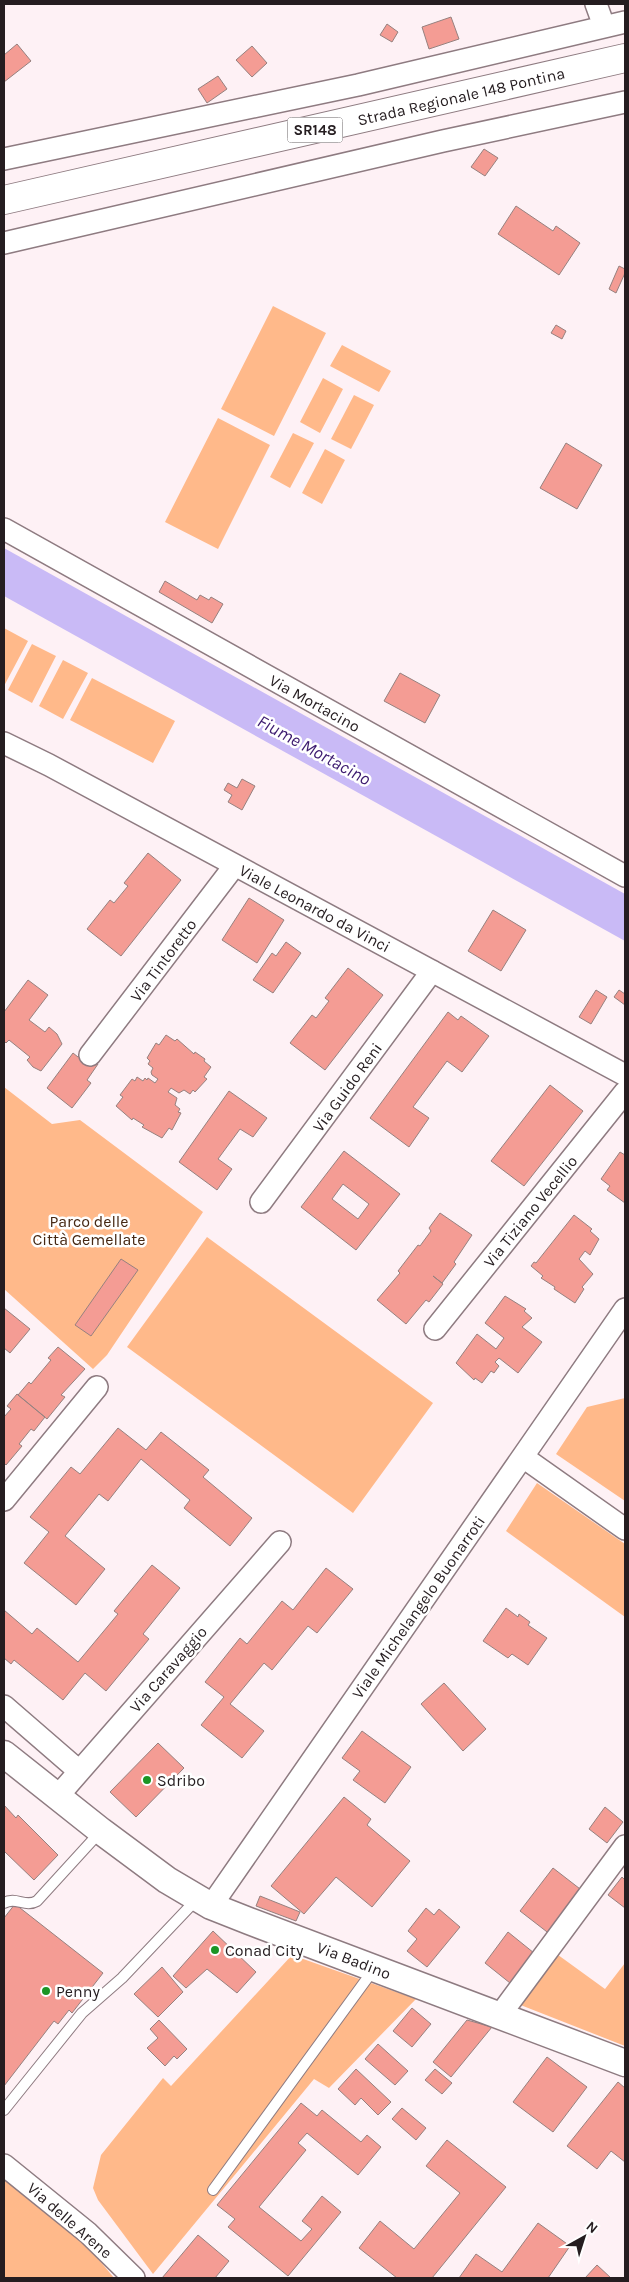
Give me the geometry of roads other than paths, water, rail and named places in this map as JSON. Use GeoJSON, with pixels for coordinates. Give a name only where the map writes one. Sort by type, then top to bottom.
{"type":"FeatureCollection","features":[{"type":"Feature","properties":{"kind":"main road","name":"Strada Regionale 148 Pontina"},"geometry":{"type":"LineString","coordinates":[[4,200],[625,58]]}},
{"type":"Feature","properties":{"kind":"street"},"geometry":{"type":"LineString","coordinates":[[596,4],[604,26]]}},
{"type":"Feature","properties":{"kind":"street"},"geometry":{"type":"LineString","coordinates":[[4,159],[358,84],[625,22]]}},
{"type":"Feature","properties":{"kind":"street"},"geometry":{"type":"LineString","coordinates":[[4,243],[443,141],[625,102]]}},
{"type":"Feature","properties":{"kind":"street","name":"Via Mortacino"},"geometry":{"type":"LineString","coordinates":[[4,529],[625,876]]}},
{"type":"Feature","properties":{"kind":"street","name":"Viale Leonardo da Vinci"},"geometry":{"type":"LineString","coordinates":[[4,743],[49,765],[625,1075]]}},
{"type":"Feature","properties":{"kind":"street","name":"Via Tintoretto"},"geometry":{"type":"LineString","coordinates":[[90,1055],[235,865]]}},
{"type":"Feature","properties":{"kind":"street","name":"Via Guido Reni"},"geometry":{"type":"LineString","coordinates":[[261,1202],[432,971]]}},
{"type":"Feature","properties":{"kind":"street","name":"Via Tiziano Vecellio"},"geometry":{"type":"LineString","coordinates":[[435,1329],[625,1092]]}},
{"type":"Feature","properties":{"kind":"street","name":"Viale Michelangelo Buonarroti"},"geometry":{"type":"LineString","coordinates":[[204,1902],[522,1457],[625,1309]]}},
{"type":"Feature","properties":{"kind":"street"},"geometry":{"type":"LineString","coordinates":[[4,1500],[97,1387]]}},
{"type":"Feature","properties":{"kind":"street"},"geometry":{"type":"LineString","coordinates":[[522,1457],[625,1530]]}},
{"type":"Feature","properties":{"kind":"street","name":"Via Caravaggio"},"geometry":{"type":"LineString","coordinates":[[57,1797],[280,1542]]}},
{"type":"Feature","properties":{"kind":"street"},"geometry":{"type":"LineString","coordinates":[[4,1706],[79,1771]]}},
{"type":"Feature","properties":{"kind":"street","name":"Via Badino"},"geometry":{"type":"LineString","coordinates":[[4,1754],[57,1797],[167,1880],[204,1902],[625,2063]]}},
{"type":"Feature","properties":{"kind":"street"},"geometry":{"type":"LineString","coordinates":[[500,2015],[625,1846]]}},
{"type":"Feature","properties":{"kind":"street","name":"Via delle Arene"},"geometry":{"type":"LineString","coordinates":[[4,2165],[88,2233],[134,2278]]}},
{"type":"Feature","properties":{"kind":"lane"},"geometry":{"type":"LineString","coordinates":[[4,1903],[14,1899],[29,1904],[37,1901],[101,1831]]}},
{"type":"Feature","properties":{"kind":"lane"},"geometry":{"type":"LineString","coordinates":[[4,2110],[82,2013],[204,1902]]}},
{"type":"Feature","properties":{"kind":"lane"},"geometry":{"type":"LineString","coordinates":[[213,2190],[375,1968]]}},
{"type":"Feature","properties":{"kind":"water","name":"Fiume Mortacino"},"geometry":{"type":"Polygon","coordinates":[[[4,548],[625,894],[625,941],[4,596],[4,548]]]}},
{"type":"Feature","properties":{"kind":"place","name":"Sdribo"},"geometry":{"type":"Point","coordinates":[147,1780]}},
{"type":"Feature","properties":{"kind":"place","name":"Conad City"},"geometry":{"type":"Point","coordinates":[215,1950]}},
{"type":"Feature","properties":{"kind":"place","name":"Penny"},"geometry":{"type":"Point","coordinates":[46,1991]}},
{"type":"Feature","properties":{"kind":"park label","name":"Parco delle Città Gemellate"},"geometry":{"type":"Point","coordinates":[89,1230]}}]}
